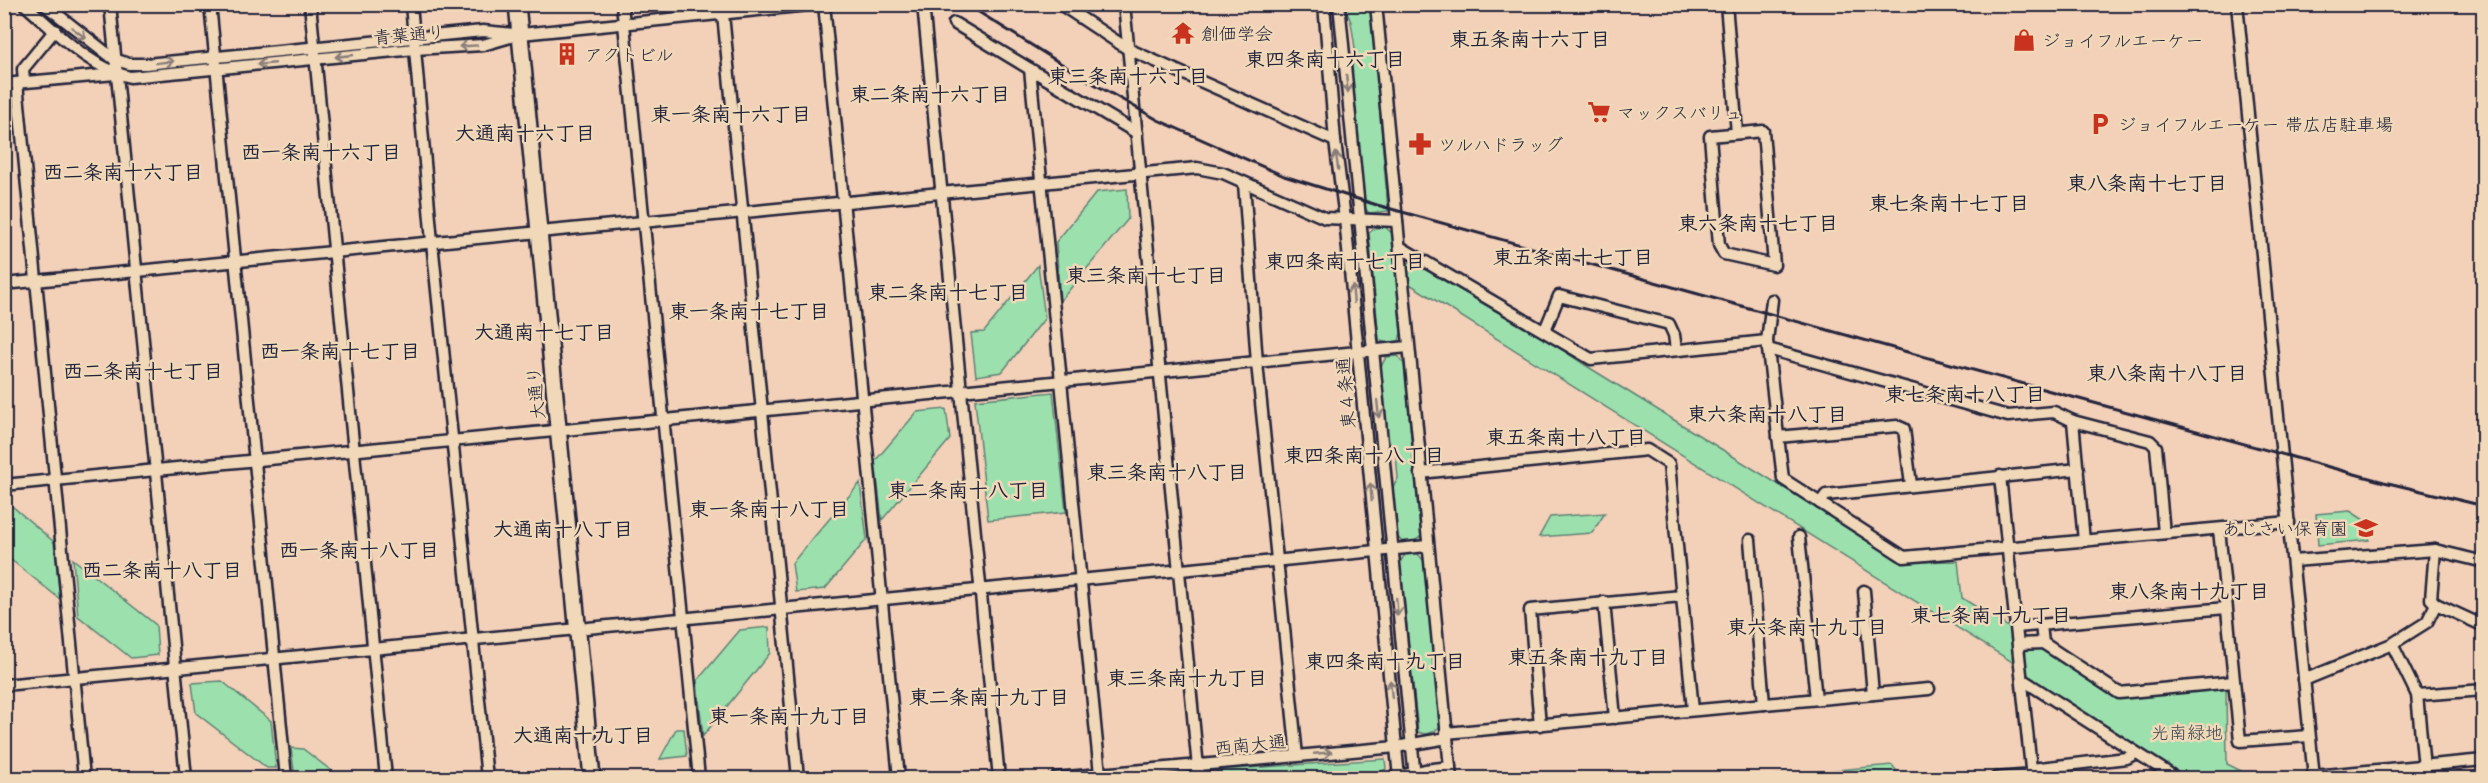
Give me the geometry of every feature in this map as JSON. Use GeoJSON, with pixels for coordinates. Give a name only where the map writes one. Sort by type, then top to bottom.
{"type":"FeatureCollection","features":[{"type":"Feature","properties":{"kind":"highway","name":"大通り"},"geometry":{"type":"LineString","coordinates":[[517,4],[592,778]]}},
{"type":"Feature","properties":{"kind":"street","name":"青葉通り"},"geometry":{"type":"LineString","coordinates":[[24,4],[92,62],[116,74],[130,77],[315,59],[415,44],[483,45],[521,34],[624,24],[722,9],[821,4]]}},
{"type":"Feature","properties":{"kind":"street"},"geometry":{"type":"LineString","coordinates":[[44,4],[114,59],[129,64],[314,47],[415,44]]}},
{"type":"Feature","properties":{"kind":"street"},"geometry":{"type":"LineString","coordinates":[[110,4],[186,778]]}},
{"type":"Feature","properties":{"kind":"street"},"geometry":{"type":"LineString","coordinates":[[210,4],[286,778]]}},
{"type":"Feature","properties":{"kind":"street"},"geometry":{"type":"LineString","coordinates":[[310,4],[386,778]]}},
{"type":"Feature","properties":{"kind":"street"},"geometry":{"type":"LineString","coordinates":[[411,4],[432,242],[487,778]]}},
{"type":"Feature","properties":{"kind":"street"},"geometry":{"type":"LineString","coordinates":[[622,4],[699,778]]}},
{"type":"Feature","properties":{"kind":"street"},"geometry":{"type":"LineString","coordinates":[[821,4],[863,401],[899,778]]}},
{"type":"Feature","properties":{"kind":"street"},"geometry":{"type":"LineString","coordinates":[[923,4],[999,778]]}},
{"type":"Feature","properties":{"kind":"street"},"geometry":{"type":"LineString","coordinates":[[1060,4],[1128,49],[1335,141]]}},
{"type":"Feature","properties":{"kind":"street"},"geometry":{"type":"LineString","coordinates":[[1124,4],[1199,778]]}},
{"type":"Feature","properties":{"kind":"street","name":"東４条通"},"geometry":{"type":"LineString","coordinates":[[1324,4],[1335,141],[1345,219],[1396,747],[1397,778]]}},
{"type":"Feature","properties":{"kind":"street","name":"東４条通"},"geometry":{"type":"LineString","coordinates":[[1339,4],[1414,775]]}},
{"type":"Feature","properties":{"kind":"street"},"geometry":{"type":"LineString","coordinates":[[1376,4],[1427,546],[1451,773],[1397,778]]}},
{"type":"Feature","properties":{"kind":"street"},"geometry":{"type":"LineString","coordinates":[[1726,4],[1737,133]]}},
{"type":"Feature","properties":{"kind":"street"},"geometry":{"type":"LineString","coordinates":[[2237,4],[2314,777],[2484,760]]}},
{"type":"Feature","properties":{"kind":"street"},"geometry":{"type":"LineString","coordinates":[[722,9],[744,213],[798,778]]}},
{"type":"Feature","properties":{"kind":"street"},"geometry":{"type":"LineString","coordinates":[[954,23],[1137,133]]}},
{"type":"Feature","properties":{"kind":"street"},"geometry":{"type":"LineString","coordinates":[[55,30],[23,69],[21,82],[36,281],[84,778]]}},
{"type":"Feature","properties":{"kind":"street"},"geometry":{"type":"LineString","coordinates":[[1030,69],[1100,774]]}},
{"type":"Feature","properties":{"kind":"street"},"geometry":{"type":"LineString","coordinates":[[4,84],[116,74]]}},
{"type":"Feature","properties":{"kind":"street"},"geometry":{"type":"LineString","coordinates":[[1763,131],[1774,266],[1724,254],[1719,245],[1710,136],[1737,133],[1763,131]]}},
{"type":"Feature","properties":{"kind":"street"},"geometry":{"type":"LineString","coordinates":[[4,284],[1197,168],[1223,173],[1326,218],[1397,221]]}},
{"type":"Feature","properties":{"kind":"street"},"geometry":{"type":"LineString","coordinates":[[1245,183],[1257,363],[1297,756]]}},
{"type":"Feature","properties":{"kind":"street"},"geometry":{"type":"LineString","coordinates":[[1400,247],[1591,359],[1676,349],[1768,345],[2008,416],[2054,412],[2073,421],[2150,441],[2156,447],[2164,533]]}},
{"type":"Feature","properties":{"kind":"street"},"geometry":{"type":"LineString","coordinates":[[1545,330],[1559,296],[1669,324],[1674,335],[1676,349]]}},
{"type":"Feature","properties":{"kind":"street"},"geometry":{"type":"LineString","coordinates":[[1772,300],[1768,345],[1783,479],[1904,557],[2289,522]]}},
{"type":"Feature","properties":{"kind":"street"},"geometry":{"type":"LineString","coordinates":[[4,485],[1408,347]]}},
{"type":"Feature","properties":{"kind":"street"},"geometry":{"type":"LineString","coordinates":[[2073,421],[2084,541]]}},
{"type":"Feature","properties":{"kind":"street"},"geometry":{"type":"LineString","coordinates":[[1778,437],[1897,426],[1904,429],[1911,485]]}},
{"type":"Feature","properties":{"kind":"street"},"geometry":{"type":"LineString","coordinates":[[1420,473],[1647,450],[1669,464],[1693,711]]}},
{"type":"Feature","properties":{"kind":"street"},"geometry":{"type":"LineString","coordinates":[[1820,503],[1826,495],[2078,469]]}},
{"type":"Feature","properties":{"kind":"street"},"geometry":{"type":"LineString","coordinates":[[2000,476],[2032,774]]}},
{"type":"Feature","properties":{"kind":"street"},"geometry":{"type":"LineString","coordinates":[[2219,529],[2240,741],[2309,736]]}},
{"type":"Feature","properties":{"kind":"street"},"geometry":{"type":"LineString","coordinates":[[1798,537],[1816,699]]}},
{"type":"Feature","properties":{"kind":"street"},"geometry":{"type":"LineString","coordinates":[[1750,540],[1764,704]]}},
{"type":"Feature","properties":{"kind":"street"},"geometry":{"type":"LineString","coordinates":[[4,685],[1427,546]]}},
{"type":"Feature","properties":{"kind":"street"},"geometry":{"type":"LineString","coordinates":[[2293,561],[2435,549],[2484,562]]}},
{"type":"Feature","properties":{"kind":"street"},"geometry":{"type":"LineString","coordinates":[[2435,549],[2431,599],[2436,604],[2484,626]]}},
{"type":"Feature","properties":{"kind":"street"},"geometry":{"type":"LineString","coordinates":[[1864,591],[1873,694]]}},
{"type":"Feature","properties":{"kind":"street"},"geometry":{"type":"LineString","coordinates":[[1540,724],[1530,610],[1682,596]]}},
{"type":"Feature","properties":{"kind":"street"},"geometry":{"type":"LineString","coordinates":[[1604,602],[1614,718]]}},
{"type":"Feature","properties":{"kind":"street"},"geometry":{"type":"LineString","coordinates":[[2304,680],[2392,644],[2427,622],[2436,604]]}},
{"type":"Feature","properties":{"kind":"street"},"geometry":{"type":"LineString","coordinates":[[2017,627],[2226,608]]}},
{"type":"Feature","properties":{"kind":"street"},"geometry":{"type":"LineString","coordinates":[[2041,625],[2043,643]]}},
{"type":"Feature","properties":{"kind":"street"},"geometry":{"type":"LineString","coordinates":[[2019,644],[2043,643],[2120,693],[2233,682]]}},
{"type":"Feature","properties":{"kind":"street"},"geometry":{"type":"LineString","coordinates":[[2392,644],[2417,695],[2425,778]]}},
{"type":"Feature","properties":{"kind":"street"},"geometry":{"type":"LineString","coordinates":[[2023,680],[2176,778]]}},
{"type":"Feature","properties":{"kind":"street","name":"西南大通"},"geometry":{"type":"LineString","coordinates":[[1056,778],[1396,747],[1446,736],[1540,724],[1929,689]]}},
{"type":"Feature","properties":{"kind":"street"},"geometry":{"type":"LineString","coordinates":[[2417,695],[2484,690]]}},
{"type":"Feature","properties":{"kind":"street"},"geometry":{"type":"LineString","coordinates":[[1996,778],[2127,758],[2136,753]]}},
{"type":"Feature","properties":{"kind":"green space"},"geometry":{"type":"Polygon","coordinates":[[[1344,5],[1371,5],[1388,211],[1369,213],[1363,206],[1350,76],[1355,48],[1351,22],[1344,5]]]}},
{"type":"Feature","properties":{"kind":"green space"},"geometry":{"type":"Polygon","coordinates":[[[1127,189],[1128,219],[1060,301],[1056,242],[1097,192],[1127,189]]]}},
{"type":"Feature","properties":{"kind":"green space"},"geometry":{"type":"Polygon","coordinates":[[[1385,227],[1393,234],[1401,333],[1399,341],[1386,343],[1379,340],[1369,233],[1375,228],[1385,227]]]}},
{"type":"Feature","properties":{"kind":"green space","name":"光南緑地"},"geometry":{"type":"Polygon","coordinates":[[[1416,260],[1536,332],[1585,365],[1904,562],[1958,561],[1962,598],[2119,696],[2226,687],[2227,764],[2255,778],[2185,778],[2029,678],[2014,663],[1408,283],[1408,263],[1416,260]]]}},
{"type":"Feature","properties":{"kind":"green space"},"geometry":{"type":"Polygon","coordinates":[[[1038,265],[1045,318],[1002,372],[976,376],[971,333],[984,332],[1038,265]]]}},
{"type":"Feature","properties":{"kind":"green space"},"geometry":{"type":"Polygon","coordinates":[[[1398,356],[1404,364],[1421,536],[1415,541],[1402,542],[1398,537],[1392,490],[1398,478],[1396,454],[1386,437],[1380,369],[1386,357],[1398,356]]]}},
{"type":"Feature","properties":{"kind":"green space"},"geometry":{"type":"Polygon","coordinates":[[[1053,392],[1066,512],[988,520],[975,400],[1053,392]]]}},
{"type":"Feature","properties":{"kind":"green space"},"geometry":{"type":"Polygon","coordinates":[[[946,409],[950,439],[882,520],[875,461],[917,412],[946,409]]]}},
{"type":"Feature","properties":{"kind":"green space"},"geometry":{"type":"Polygon","coordinates":[[[860,483],[867,539],[825,589],[796,592],[792,563],[860,483]]]}},
{"type":"Feature","properties":{"kind":"green space"},"geometry":{"type":"Polygon","coordinates":[[[5,500],[54,542],[60,599],[5,555],[5,500]]]}},
{"type":"Feature","properties":{"kind":"green space"},"geometry":{"type":"Polygon","coordinates":[[[2350,511],[2367,522],[2369,540],[2318,545],[2316,514],[2350,511]]]}},
{"type":"Feature","properties":{"kind":"green space"},"geometry":{"type":"Polygon","coordinates":[[[1605,513],[1592,533],[1539,537],[1550,517],[1605,513]]]}},
{"type":"Feature","properties":{"kind":"green space"},"geometry":{"type":"Polygon","coordinates":[[[1406,553],[1417,553],[1425,562],[1441,726],[1427,734],[1418,732],[1400,562],[1406,553]]]}},
{"type":"Feature","properties":{"kind":"green space"},"geometry":{"type":"Polygon","coordinates":[[[73,559],[156,625],[158,655],[131,658],[78,616],[73,559]]]}},
{"type":"Feature","properties":{"kind":"green space"},"geometry":{"type":"Polygon","coordinates":[[[769,627],[770,653],[703,736],[697,681],[740,630],[769,627]]]}},
{"type":"Feature","properties":{"kind":"green space"},"geometry":{"type":"Polygon","coordinates":[[[222,681],[271,721],[276,768],[267,768],[196,713],[192,683],[222,681]]]}},
{"type":"Feature","properties":{"kind":"green space"},"geometry":{"type":"Polygon","coordinates":[[[676,729],[684,729],[687,756],[660,759],[676,729]]]}},
{"type":"Feature","properties":{"kind":"green space"},"geometry":{"type":"Polygon","coordinates":[[[291,748],[303,749],[341,778],[295,778],[291,748]]]}},
{"type":"Feature","properties":{"kind":"green space"},"geometry":{"type":"Polygon","coordinates":[[[1385,759],[1386,769],[1371,777],[1215,778],[1214,773],[1218,770],[1385,759]]]}},
{"type":"Feature","properties":{"kind":"green space"},"geometry":{"type":"Polygon","coordinates":[[[1892,765],[1901,778],[1750,778],[1892,765]]]}},
{"type":"Feature","properties":{"kind":"green space"},"geometry":{"type":"Polygon","coordinates":[[[1180,773],[1183,778],[1115,778],[1180,773]]]}},
{"type":"Feature","properties":{"kind":"railway"},"geometry":{"type":"LineString","coordinates":[[966,4],[1089,81],[1158,120],[1284,176],[1377,205],[1929,358],[2384,482],[2484,506]]}},
{"type":"Feature","properties":{"kind":"place","name":"創価学会"},"geometry":{"type":"Point","coordinates":[1183,33]}},
{"type":"Feature","properties":{"kind":"place","name":"ジョイフルエーケー"},"geometry":{"type":"Point","coordinates":[2024,40]}},
{"type":"Feature","properties":{"kind":"place","name":"アクトビル"},"geometry":{"type":"Point","coordinates":[567,54]}},
{"type":"Feature","properties":{"kind":"place","name":"マックスバリュ"},"geometry":{"type":"Point","coordinates":[1599,112]}},
{"type":"Feature","properties":{"kind":"place","name":"ジョイフルエーケー 帯広店駐車場"},"geometry":{"type":"Point","coordinates":[2100,124]}},
{"type":"Feature","properties":{"kind":"place","name":"ツルハドラッグ"},"geometry":{"type":"Point","coordinates":[1420,144]}},
{"type":"Feature","properties":{"kind":"place","name":"あじさい保育園"},"geometry":{"type":"Point","coordinates":[2366,528]}},
{"type":"Feature","properties":{"kind":"district","name":"東五条南十六丁目"},"geometry":{"type":"Point","coordinates":[1530,38]}},
{"type":"Feature","properties":{"kind":"district","name":"東四条南十六丁目"},"geometry":{"type":"Point","coordinates":[1325,58]}},
{"type":"Feature","properties":{"kind":"district","name":"東三条南十六丁目"},"geometry":{"type":"Point","coordinates":[1128,75]}},
{"type":"Feature","properties":{"kind":"district","name":"東二条南十六丁目"},"geometry":{"type":"Point","coordinates":[930,93]}},
{"type":"Feature","properties":{"kind":"district","name":"東一条南十六丁目"},"geometry":{"type":"Point","coordinates":[731,113]}},
{"type":"Feature","properties":{"kind":"district","name":"大通南十六丁目"},"geometry":{"type":"Point","coordinates":[525,132]}},
{"type":"Feature","properties":{"kind":"district","name":"西一条南十六丁目"},"geometry":{"type":"Point","coordinates":[321,151]}},
{"type":"Feature","properties":{"kind":"district","name":"西二条南十六丁目"},"geometry":{"type":"Point","coordinates":[123,171]}},
{"type":"Feature","properties":{"kind":"district","name":"東八条南十七丁目"},"geometry":{"type":"Point","coordinates":[2147,182]}},
{"type":"Feature","properties":{"kind":"district","name":"東七条南十七丁目"},"geometry":{"type":"Point","coordinates":[1949,202]}},
{"type":"Feature","properties":{"kind":"district","name":"東六条南十七丁目"},"geometry":{"type":"Point","coordinates":[1758,222]}},
{"type":"Feature","properties":{"kind":"district","name":"東五条南十七丁目"},"geometry":{"type":"Point","coordinates":[1573,256]}},
{"type":"Feature","properties":{"kind":"district","name":"東四条南十七丁目"},"geometry":{"type":"Point","coordinates":[1345,260]}},
{"type":"Feature","properties":{"kind":"district","name":"東三条南十七丁目"},"geometry":{"type":"Point","coordinates":[1146,274]}},
{"type":"Feature","properties":{"kind":"district","name":"東二条南十七丁目"},"geometry":{"type":"Point","coordinates":[948,291]}},
{"type":"Feature","properties":{"kind":"district","name":"東一条南十七丁目"},"geometry":{"type":"Point","coordinates":[749,310]}},
{"type":"Feature","properties":{"kind":"district","name":"大通南十七丁目"},"geometry":{"type":"Point","coordinates":[544,331]}},
{"type":"Feature","properties":{"kind":"district","name":"西一条南十七丁目"},"geometry":{"type":"Point","coordinates":[340,350]}},
{"type":"Feature","properties":{"kind":"district","name":"西二条南十七丁目"},"geometry":{"type":"Point","coordinates":[143,370]}},
{"type":"Feature","properties":{"kind":"district","name":"東八条南十八丁目"},"geometry":{"type":"Point","coordinates":[2167,372]}},
{"type":"Feature","properties":{"kind":"district","name":"東七条南十八丁目"},"geometry":{"type":"Point","coordinates":[1965,393]}},
{"type":"Feature","properties":{"kind":"district","name":"東六条南十八丁目"},"geometry":{"type":"Point","coordinates":[1767,413]}},
{"type":"Feature","properties":{"kind":"district","name":"東五条南十八丁目"},"geometry":{"type":"Point","coordinates":[1566,436]}},
{"type":"Feature","properties":{"kind":"district","name":"東四条南十八丁目"},"geometry":{"type":"Point","coordinates":[1364,454]}},
{"type":"Feature","properties":{"kind":"district","name":"東三条南十八丁目"},"geometry":{"type":"Point","coordinates":[1167,471]}},
{"type":"Feature","properties":{"kind":"district","name":"東二条南十八丁目"},"geometry":{"type":"Point","coordinates":[968,489]}},
{"type":"Feature","properties":{"kind":"district","name":"東一条南十八丁目"},"geometry":{"type":"Point","coordinates":[769,508]}},
{"type":"Feature","properties":{"kind":"district","name":"大通南十八丁目"},"geometry":{"type":"Point","coordinates":[563,528]}},
{"type":"Feature","properties":{"kind":"district","name":"西一条南十八丁目"},"geometry":{"type":"Point","coordinates":[359,549]}},
{"type":"Feature","properties":{"kind":"district","name":"西二条南十八丁目"},"geometry":{"type":"Point","coordinates":[162,569]}},
{"type":"Feature","properties":{"kind":"district","name":"東八条南十九丁目"},"geometry":{"type":"Point","coordinates":[2189,590]}},
{"type":"Feature","properties":{"kind":"district","name":"東七条南十九丁目"},"geometry":{"type":"Point","coordinates":[1991,614]}},
{"type":"Feature","properties":{"kind":"district","name":"東六条南十九丁目"},"geometry":{"type":"Point","coordinates":[1807,626]}},
{"type":"Feature","properties":{"kind":"district","name":"東五条南十九丁目"},"geometry":{"type":"Point","coordinates":[1588,656]}},
{"type":"Feature","properties":{"kind":"district","name":"東四条南十九丁目"},"geometry":{"type":"Point","coordinates":[1385,660]}},
{"type":"Feature","properties":{"kind":"district","name":"東三条南十九丁目"},"geometry":{"type":"Point","coordinates":[1187,677]}},
{"type":"Feature","properties":{"kind":"district","name":"東二条南十九丁目"},"geometry":{"type":"Point","coordinates":[989,696]}},
{"type":"Feature","properties":{"kind":"district","name":"東一条南十九丁目"},"geometry":{"type":"Point","coordinates":[789,715]}},
{"type":"Feature","properties":{"kind":"district","name":"大通南十九丁目"},"geometry":{"type":"Point","coordinates":[583,734]}}]}
